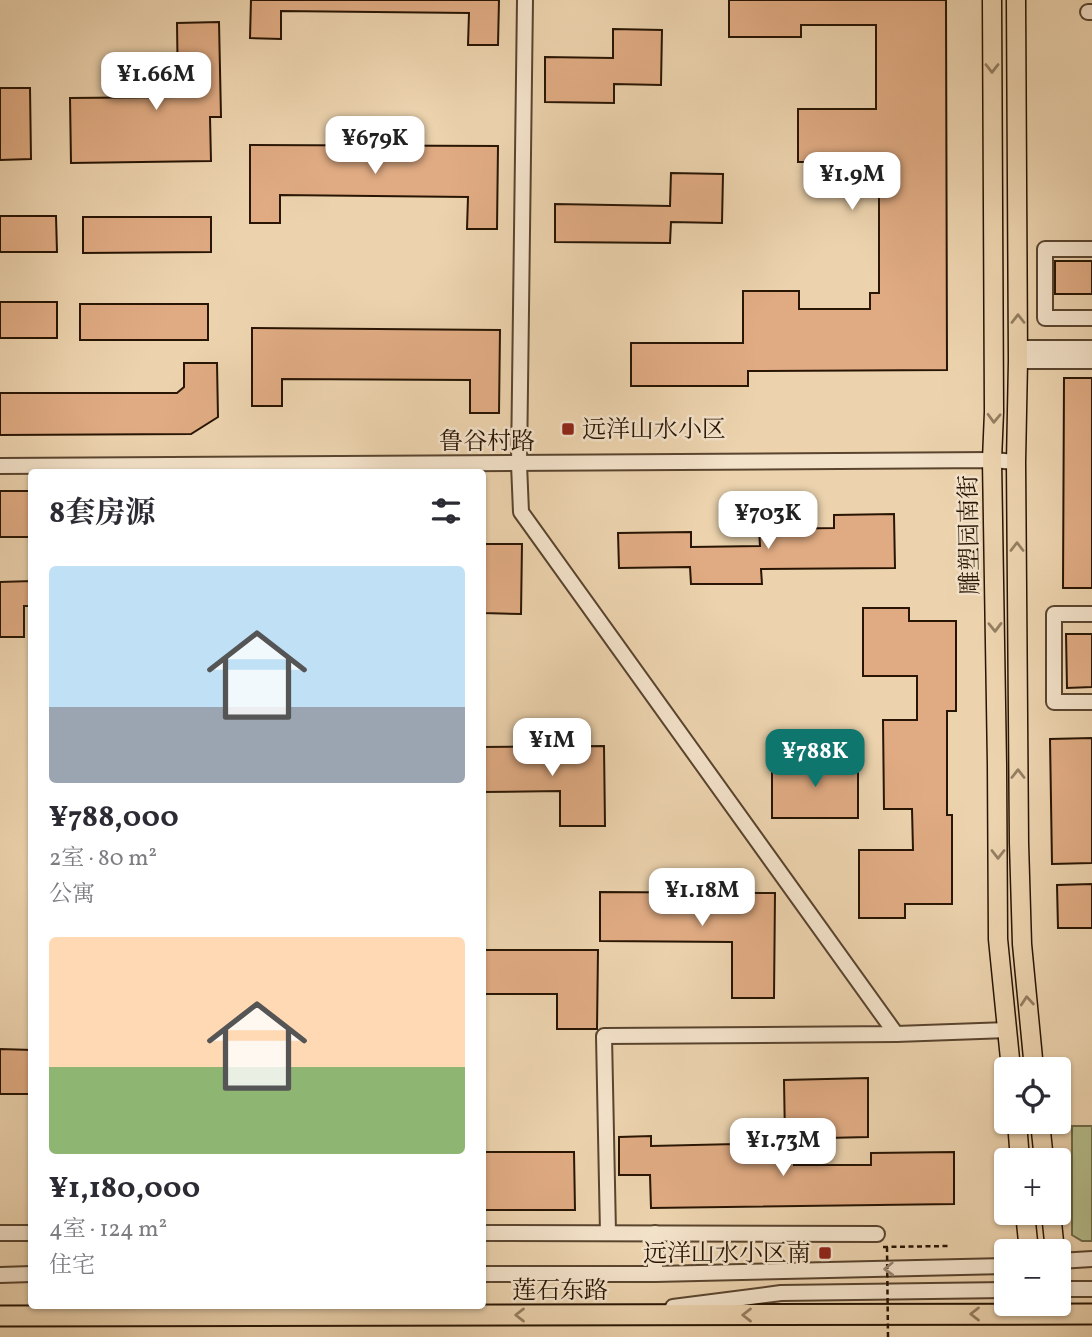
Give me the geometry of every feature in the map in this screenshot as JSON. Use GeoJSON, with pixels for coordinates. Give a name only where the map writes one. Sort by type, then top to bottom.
{"type":"FeatureCollection","features":[{"type":"Feature","properties":{"kind":"highway","name":"莲石东路"},"geometry":{"type":"LineString","coordinates":[[0,1316],[1092,1314]]}},
{"type":"Feature","properties":{"kind":"main road","name":"雕塑园南街"},"geometry":{"type":"LineString","coordinates":[[992,0],[992,460],[998,939],[1011,1057]]}},
{"type":"Feature","properties":{"kind":"main road","name":"雕塑园南街"},"geometry":{"type":"LineString","coordinates":[[1016,0],[1019,829],[1021,944],[1033,1057]]}},
{"type":"Feature","properties":{"kind":"street"},"geometry":{"type":"LineString","coordinates":[[525,0],[519,464],[522,512],[896,1034]]}},
{"type":"Feature","properties":{"kind":"street"},"geometry":{"type":"LineString","coordinates":[[1092,249],[1045,248],[1045,317],[1092,318]]}},
{"type":"Feature","properties":{"kind":"street"},"geometry":{"type":"LineString","coordinates":[[1018,354],[1092,348]]}},
{"type":"Feature","properties":{"kind":"street"},"geometry":{"type":"LineString","coordinates":[[1018,354],[1092,361]]}},
{"type":"Feature","properties":{"kind":"street","name":"鲁谷村路"},"geometry":{"type":"LineString","coordinates":[[0,466],[1016,462]]}},
{"type":"Feature","properties":{"kind":"street"},"geometry":{"type":"LineString","coordinates":[[1092,614],[1054,614],[1054,702],[1092,702]]}},
{"type":"Feature","properties":{"kind":"street"},"geometry":{"type":"LineString","coordinates":[[608,1233],[604,1037],[1008,1030]]}},
{"type":"Feature","properties":{"kind":"street"},"geometry":{"type":"LineString","coordinates":[[0,1233],[28,1233]]}},
{"type":"Feature","properties":{"kind":"street"},"geometry":{"type":"LineString","coordinates":[[486,1233],[877,1234]]}},
{"type":"Feature","properties":{"kind":"street"},"geometry":{"type":"LineString","coordinates":[[655,1233],[655,1274]]}},
{"type":"Feature","properties":{"kind":"street"},"geometry":{"type":"LineString","coordinates":[[1071,1260],[1092,1259]]}},
{"type":"Feature","properties":{"kind":"street","name":"莲石东路"},"geometry":{"type":"LineString","coordinates":[[486,1274],[655,1274],[994,1266]]}},
{"type":"Feature","properties":{"kind":"street"},"geometry":{"type":"LineString","coordinates":[[0,1275],[28,1274]]}},
{"type":"Feature","properties":{"kind":"street"},"geometry":{"type":"LineString","coordinates":[[1071,1289],[1092,1289]]}},
{"type":"Feature","properties":{"kind":"street"},"geometry":{"type":"LineString","coordinates":[[615,1315],[781,1293],[994,1290]]}},
{"type":"Feature","properties":{"kind":"path"},"geometry":{"type":"LineString","coordinates":[[887,1247],[888,1337]]}},
{"type":"Feature","properties":{"kind":"green space"},"geometry":{"type":"Polygon","coordinates":[[[1072,1126],[1092,1126],[1092,1241],[1082,1241],[1072,1235],[1072,1126]]]}},
{"type":"Feature","properties":{"kind":"building"},"geometry":{"type":"Polygon","coordinates":[[[251,0],[499,0],[498,45],[468,45],[469,13],[281,11],[281,39],[250,38],[251,0]]]}},
{"type":"Feature","properties":{"kind":"building"},"geometry":{"type":"Polygon","coordinates":[[[729,0],[946,0],[947,370],[748,371],[748,386],[631,386],[631,343],[743,343],[743,291],[799,291],[799,309],[870,309],[870,293],[879,293],[879,162],[798,162],[798,109],[876,109],[876,25],[801,25],[801,37],[729,37],[729,0]]]}},
{"type":"Feature","properties":{"kind":"building"},"geometry":{"type":"Polygon","coordinates":[[[219,22],[221,117],[210,117],[211,161],[71,163],[70,98],[178,97],[177,23],[219,22]]]}},
{"type":"Feature","properties":{"kind":"building"},"geometry":{"type":"Polygon","coordinates":[[[613,29],[662,30],[661,85],[614,84],[614,103],[545,102],[545,57],[613,58],[613,29]]]}},
{"type":"Feature","properties":{"kind":"building"},"geometry":{"type":"Polygon","coordinates":[[[0,88],[30,88],[31,159],[0,160],[0,88]]]}},
{"type":"Feature","properties":{"kind":"building"},"geometry":{"type":"Polygon","coordinates":[[[250,145],[498,146],[497,229],[467,229],[468,197],[280,195],[280,223],[250,223],[250,145]]]}},
{"type":"Feature","properties":{"kind":"building"},"geometry":{"type":"Polygon","coordinates":[[[671,173],[723,174],[722,223],[671,222],[670,243],[555,242],[555,204],[670,206],[671,173]]]}},
{"type":"Feature","properties":{"kind":"building"},"geometry":{"type":"Polygon","coordinates":[[[0,216],[56,216],[57,252],[0,252],[0,216]]]}},
{"type":"Feature","properties":{"kind":"building"},"geometry":{"type":"Polygon","coordinates":[[[83,217],[211,217],[211,252],[83,253],[83,217]]]}},
{"type":"Feature","properties":{"kind":"building"},"geometry":{"type":"Polygon","coordinates":[[[1055,261],[1092,261],[1092,294],[1055,294],[1055,261]]]}},
{"type":"Feature","properties":{"kind":"building"},"geometry":{"type":"Polygon","coordinates":[[[0,302],[57,302],[57,338],[0,338],[0,302]]]}},
{"type":"Feature","properties":{"kind":"building"},"geometry":{"type":"Polygon","coordinates":[[[80,304],[208,304],[208,340],[80,340],[80,304]]]}},
{"type":"Feature","properties":{"kind":"building"},"geometry":{"type":"Polygon","coordinates":[[[252,328],[500,330],[499,413],[470,413],[470,380],[282,379],[282,406],[252,406],[252,328]]]}},
{"type":"Feature","properties":{"kind":"building"},"geometry":{"type":"Polygon","coordinates":[[[184,363],[217,363],[218,417],[191,434],[0,435],[0,393],[177,393],[184,387],[184,363]]]}},
{"type":"Feature","properties":{"kind":"building"},"geometry":{"type":"Polygon","coordinates":[[[1064,378],[1092,378],[1092,588],[1063,588],[1064,378]]]}},
{"type":"Feature","properties":{"kind":"building"},"geometry":{"type":"Polygon","coordinates":[[[0,491],[28,491],[28,537],[0,537],[0,491]]]}},
{"type":"Feature","properties":{"kind":"building"},"geometry":{"type":"Polygon","coordinates":[[[894,514],[895,568],[761,569],[762,584],[691,584],[690,567],[619,568],[618,533],[691,532],[691,547],[760,546],[759,529],[834,528],[834,515],[894,514]]]}},
{"type":"Feature","properties":{"kind":"building"},"geometry":{"type":"Polygon","coordinates":[[[486,544],[522,544],[521,614],[486,613],[486,544]]]}},
{"type":"Feature","properties":{"kind":"building"},"geometry":{"type":"Polygon","coordinates":[[[28,581],[28,606],[24,606],[24,637],[0,637],[0,582],[28,581]]]}},
{"type":"Feature","properties":{"kind":"building"},"geometry":{"type":"Polygon","coordinates":[[[863,608],[909,608],[909,621],[956,621],[956,711],[947,711],[947,815],[952,815],[952,904],[905,904],[905,918],[859,918],[859,850],[913,850],[912,809],[884,809],[883,720],[917,720],[917,676],[863,676],[863,608]]]}},
{"type":"Feature","properties":{"kind":"building"},"geometry":{"type":"Polygon","coordinates":[[[1066,634],[1092,634],[1092,687],[1067,688],[1066,634]]]}},
{"type":"Feature","properties":{"kind":"building"},"geometry":{"type":"Polygon","coordinates":[[[1092,738],[1092,863],[1052,864],[1050,739],[1092,738]]]}},
{"type":"Feature","properties":{"kind":"building"},"geometry":{"type":"Polygon","coordinates":[[[604,746],[605,826],[560,826],[560,791],[486,792],[486,747],[604,746]]]}},
{"type":"Feature","properties":{"kind":"building"},"geometry":{"type":"Polygon","coordinates":[[[772,759],[858,759],[858,818],[772,818],[772,759]]]}},
{"type":"Feature","properties":{"kind":"building"},"geometry":{"type":"Polygon","coordinates":[[[1092,884],[1092,928],[1058,928],[1057,885],[1092,884]]]}},
{"type":"Feature","properties":{"kind":"building"},"geometry":{"type":"Polygon","coordinates":[[[600,892],[775,893],[774,998],[732,998],[732,942],[600,941],[600,892]]]}},
{"type":"Feature","properties":{"kind":"building"},"geometry":{"type":"Polygon","coordinates":[[[486,950],[598,950],[597,1029],[557,1029],[557,994],[486,994],[486,950]]]}},
{"type":"Feature","properties":{"kind":"building"},"geometry":{"type":"Polygon","coordinates":[[[0,1049],[28,1050],[28,1094],[0,1094],[0,1049]]]}},
{"type":"Feature","properties":{"kind":"building"},"geometry":{"type":"Polygon","coordinates":[[[868,1078],[868,1137],[785,1139],[784,1080],[868,1078]]]}},
{"type":"Feature","properties":{"kind":"building"},"geometry":{"type":"Polygon","coordinates":[[[651,1136],[651,1146],[736,1144],[736,1155],[794,1154],[794,1165],[871,1165],[871,1153],[954,1152],[954,1204],[651,1208],[650,1175],[619,1175],[619,1137],[651,1136]]]}},
{"type":"Feature","properties":{"kind":"building"},"geometry":{"type":"Polygon","coordinates":[[[486,1152],[574,1152],[575,1210],[486,1210],[486,1152]]]}},
{"type":"Feature","properties":{"kind":"place","name":"远洋山水小区"},"geometry":{"type":"Point","coordinates":[568,429]}},
{"type":"Feature","properties":{"kind":"place","name":"远洋山水小区南"},"geometry":{"type":"Point","coordinates":[825,1253]}}]}
